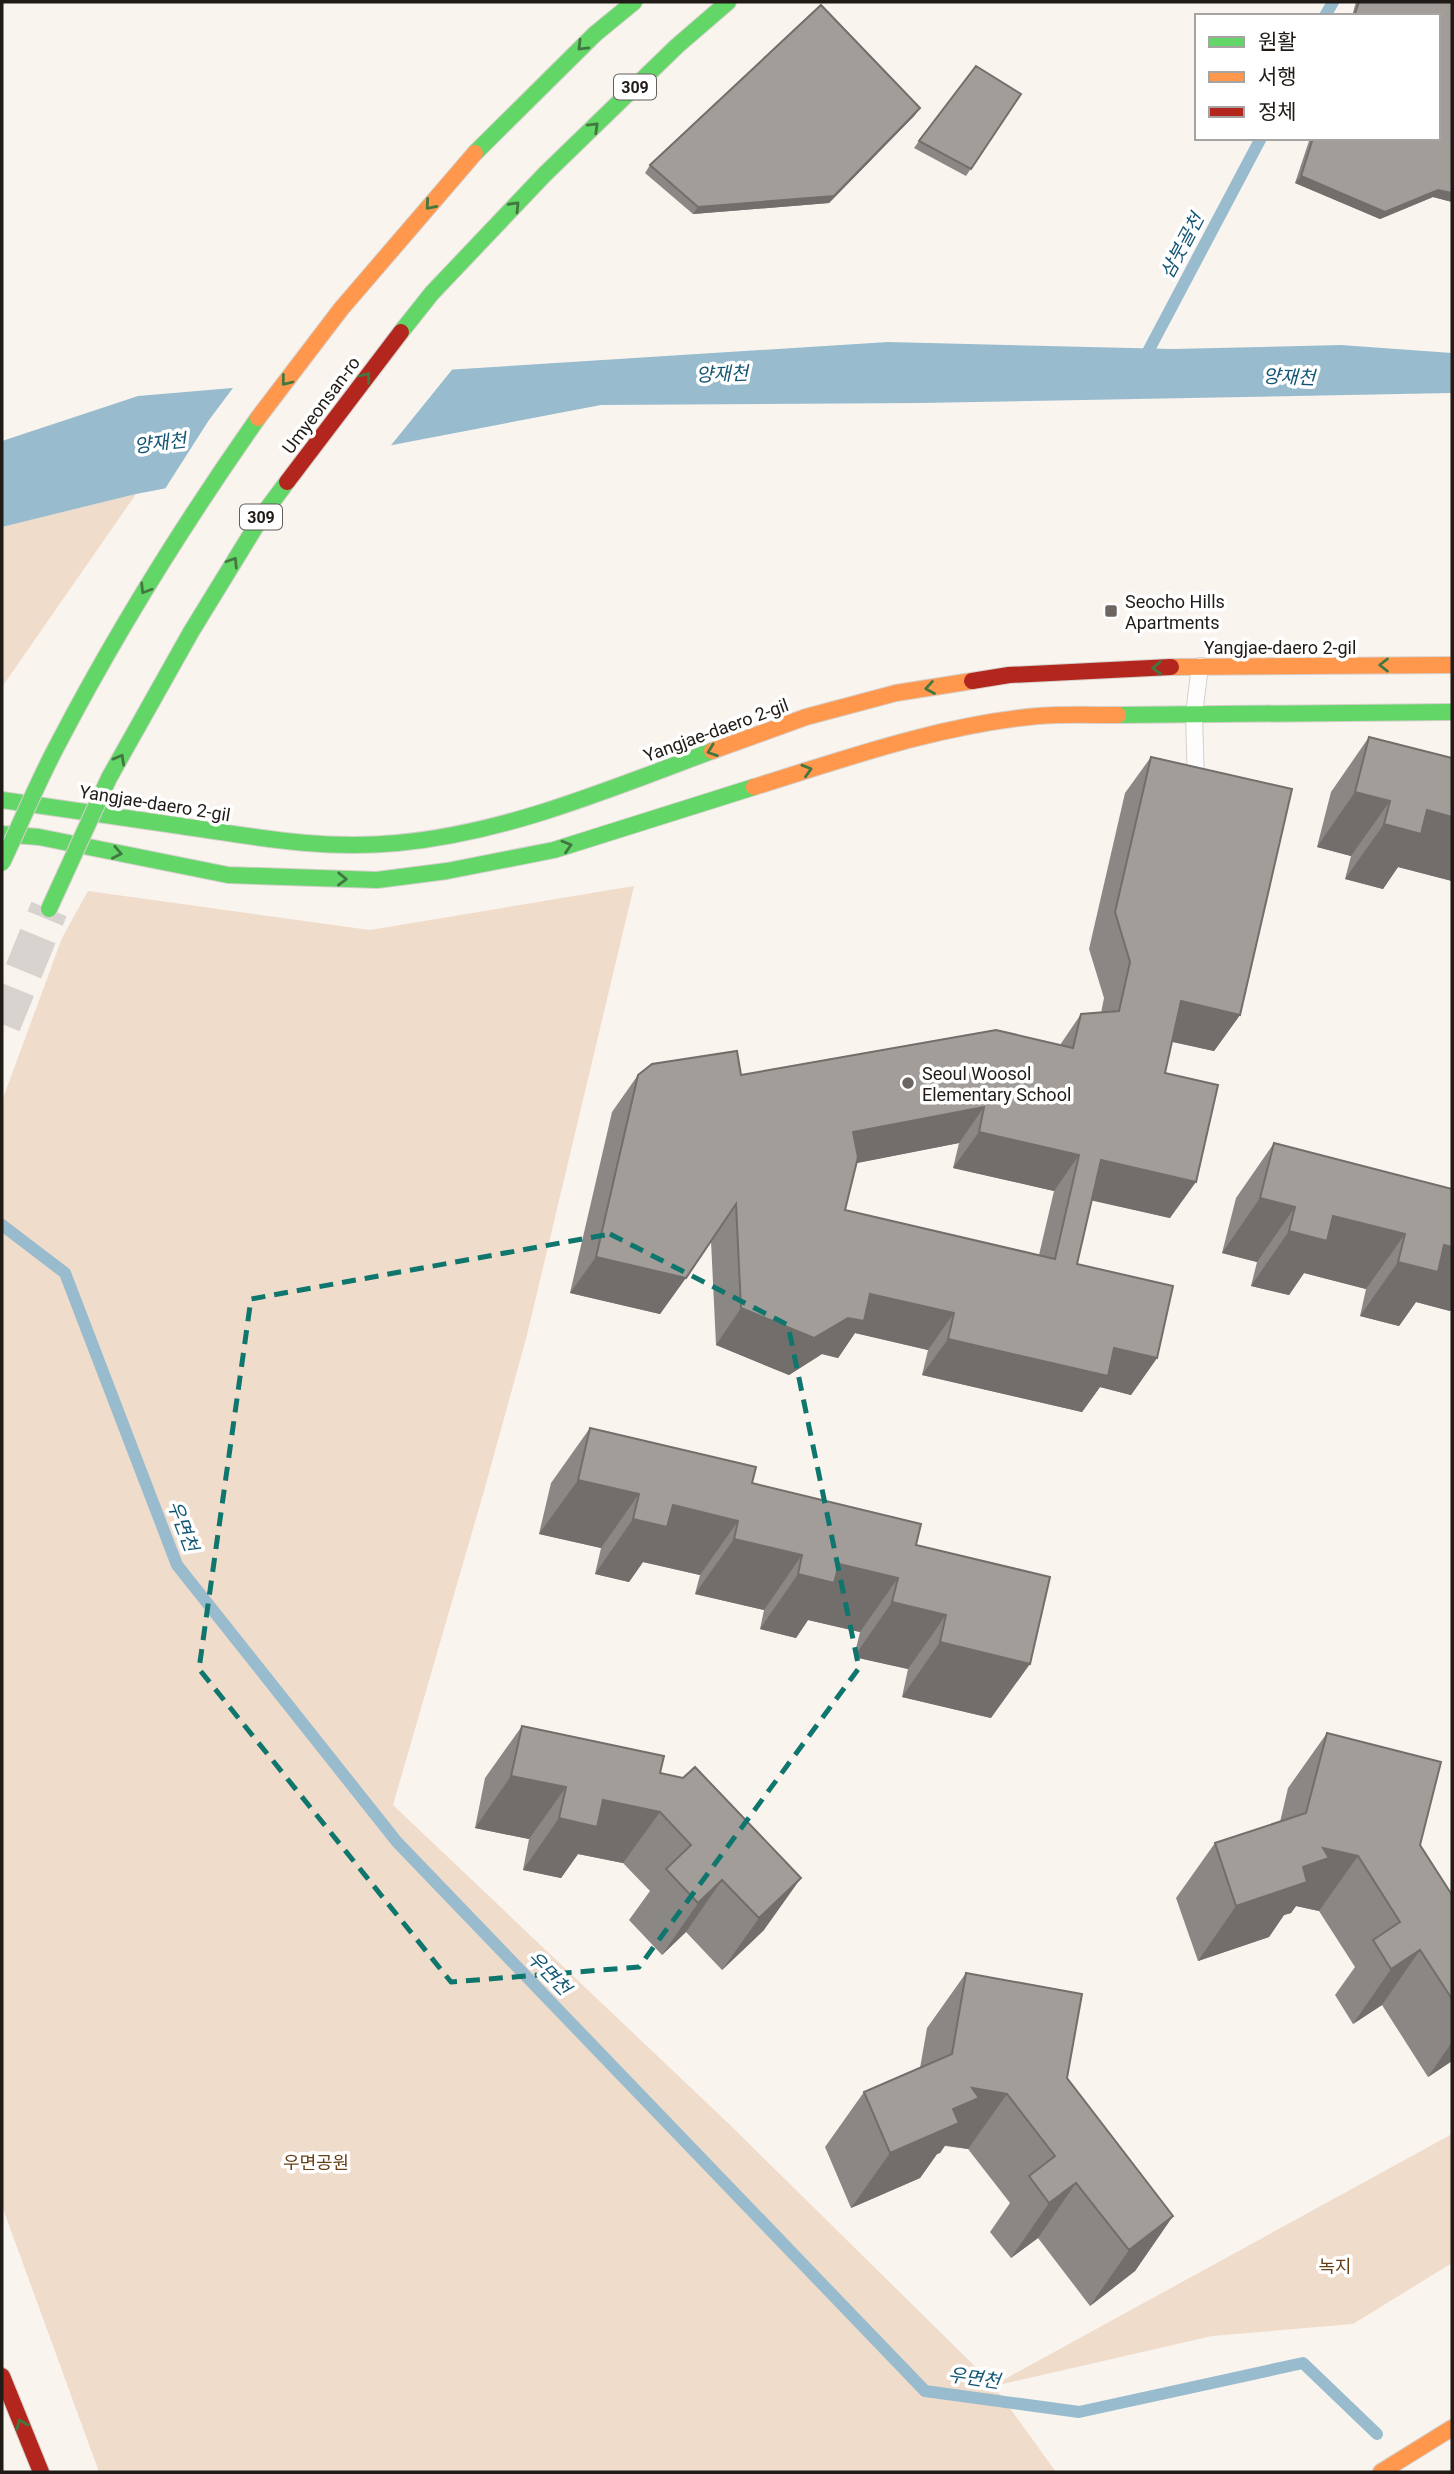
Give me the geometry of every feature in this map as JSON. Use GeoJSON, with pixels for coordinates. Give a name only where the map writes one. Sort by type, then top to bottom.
{"type":"FeatureCollection","features":[{"type":"Feature","properties":{"kind":"main road"},"geometry":{"type":"LineString","coordinates":[[2,863],[65,732],[142,594],[268,405],[371,274],[475,153],[594,34],[634,2]]}},
{"type":"Feature","properties":{"kind":"main road","name":"Umyeonsan-ro"},"geometry":{"type":"LineString","coordinates":[[49,909],[109,778],[191,632],[264,513],[347,401],[432,293],[545,174],[677,46],[728,2]]}},
{"type":"Feature","properties":{"kind":"main road","name":"Yangjae-daero 2-gil"},"geometry":{"type":"LineString","coordinates":[[2,800],[261,839],[326,846],[397,844],[461,834],[532,817],[806,718],[896,693],[1009,675],[1200,666],[1452,665]]}},
{"type":"Feature","properties":{"kind":"main road"},"geometry":{"type":"LineString","coordinates":[[2,834],[38,837],[228,875],[377,880],[447,871],[554,850],[871,750],[961,727],[1039,716],[1452,712]]}},
{"type":"Feature","properties":{"kind":"main road"},"geometry":{"type":"LineString","coordinates":[[2,2376],[41,2472]]}},
{"type":"Feature","properties":{"kind":"main road"},"geometry":{"type":"LineString","coordinates":[[1381,2472],[1452,2428]]}},
{"type":"Feature","properties":{"kind":"lane"},"geometry":{"type":"LineString","coordinates":[[1196,797],[1194,714],[1200,666]]}},
{"type":"Feature","properties":{"kind":"highlighted area"},"geometry":{"type":"Polygon","coordinates":[[[610,1234],[788,1325],[859,1668],[639,1967],[451,1982],[199,1669],[251,1299],[610,1234]]]}},
{"type":"Feature","properties":{"kind":"green space"},"geometry":{"type":"Polygon","coordinates":[[[136,494],[2,687],[2,527],[136,494]]]}},
{"type":"Feature","properties":{"kind":"green space","name":"우면공원"},"geometry":{"type":"Polygon","coordinates":[[[634,886],[527,1335],[393,1805],[728,2123],[994,2385],[1452,2134],[1452,2263],[1353,2324],[1212,2336],[994,2386],[1056,2472],[99,2472],[2,2206],[2,1101],[62,938],[88,891],[370,930],[634,886]]]}},
{"type":"Feature","properties":{"kind":"water","name":"양재천"},"geometry":{"type":"Polygon","coordinates":[[[888,342],[1172,349],[1341,345],[1452,353],[1452,393],[921,403],[601,405],[136,494],[2,527],[2,441],[138,396],[445,370],[888,342]]]}},
{"type":"Feature","properties":{"kind":"pier"},"geometry":{"type":"Polygon","coordinates":[[[455,366],[388,449],[163,492],[209,420],[236,384],[455,366]]]}},
{"type":"Feature","properties":{"kind":"building"},"geometry":{"type":"Polygon","coordinates":[[[1359,2],[1452,2],[1452,193],[1438,190],[1385,212],[1301,176],[1312,140],[1440,140],[1440,14],[1355,14],[1359,2]]]}},
{"type":"Feature","properties":{"kind":"building"},"geometry":{"type":"Polygon","coordinates":[[[821,5],[920,108],[834,196],[698,207],[650,165],[821,5]]]}},
{"type":"Feature","properties":{"kind":"building"},"geometry":{"type":"Polygon","coordinates":[[[976,66],[1021,94],[971,169],[919,141],[976,66]]]}},
{"type":"Feature","properties":{"kind":"building"},"geometry":{"type":"Polygon","coordinates":[[[1369,737],[1452,758],[1452,817],[1427,810],[1421,834],[1384,824],[1390,801],[1355,792],[1369,737]]]}},
{"type":"Feature","properties":{"kind":"building"},"geometry":{"type":"Polygon","coordinates":[[[1151,757],[1292,789],[1240,1015],[1181,1001],[1165,1073],[1218,1085],[1196,1182],[1101,1160],[1077,1264],[1173,1286],[1157,1358],[1114,1348],[1108,1376],[948,1339],[954,1313],[870,1294],[864,1321],[848,1318],[814,1338],[741,1308],[736,1204],[686,1278],[596,1257],[638,1075],[652,1064],[737,1051],[741,1075],[996,1030],[1073,1048],[1081,1014],[1119,1011],[1130,962],[1115,912],[1151,757]],[[984,1107],[853,1132],[858,1157],[845,1210],[1055,1259],[1079,1155],[979,1132],[984,1107]]]}},
{"type":"Feature","properties":{"kind":"building"},"geometry":{"type":"Polygon","coordinates":[[[1274,1143],[1452,1189],[1452,1247],[1444,1245],[1438,1272],[1398,1262],[1405,1234],[1333,1216],[1327,1241],[1289,1231],[1295,1207],[1260,1198],[1274,1143]]]}},
{"type":"Feature","properties":{"kind":"building"},"geometry":{"type":"Polygon","coordinates":[[[590,1428],[756,1467],[752,1483],[921,1524],[916,1545],[1050,1577],[1030,1664],[940,1642],[946,1615],[892,1602],[898,1578],[839,1564],[834,1583],[798,1574],[802,1555],[734,1539],[738,1521],[673,1505],[667,1527],[633,1519],[639,1494],[578,1480],[590,1428]]]}},
{"type":"Feature","properties":{"kind":"building"},"geometry":{"type":"Polygon","coordinates":[[[522,1726],[664,1756],[660,1773],[683,1778],[695,1767],[801,1878],[759,1918],[722,1880],[698,1903],[666,1869],[691,1845],[660,1812],[603,1800],[597,1827],[559,1818],[566,1787],[511,1776],[522,1726]]]}},
{"type":"Feature","properties":{"kind":"building"},"geometry":{"type":"Polygon","coordinates":[[[1327,1733],[1441,1762],[1420,1845],[1452,1895],[1452,1999],[1420,1950],[1391,1969],[1373,1940],[1400,1922],[1358,1856],[1323,1848],[1329,1858],[1303,1867],[1307,1882],[1236,1906],[1215,1843],[1306,1813],[1327,1733]]]}},
{"type":"Feature","properties":{"kind":"building"},"geometry":{"type":"Polygon","coordinates":[[[966,1973],[1082,1994],[1067,2078],[1173,2216],[1129,2250],[1076,2183],[1049,2203],[1029,2176],[1055,2156],[1007,2094],[972,2088],[979,2098],[953,2109],[959,2123],[890,2153],[864,2092],[952,2054],[966,1973]]]}},
{"type":"Feature","properties":{"kind":"waterway","name":"삼붓골천"},"geometry":{"type":"LineString","coordinates":[[1326,14],[1333,2]]}},
{"type":"Feature","properties":{"kind":"waterway","name":"삼붓골천"},"geometry":{"type":"LineString","coordinates":[[1143,361],[1260,140]]}},
{"type":"Feature","properties":{"kind":"waterway","name":"우면천"},"geometry":{"type":"LineString","coordinates":[[2,1225],[65,1273],[177,1565],[397,1842],[925,2391],[1079,2412],[1303,2363],[1377,2434]]}},
{"type":"Feature","properties":{"kind":"tunnel"},"geometry":{"type":"LineString","coordinates":[[2,1024],[49,909]]}},
{"type":"Feature","properties":{"kind":"traffic: fast"},"geometry":{"type":"LineString","coordinates":[[475,153],[595,34],[634,2]]}},
{"type":"Feature","properties":{"kind":"traffic: fast"},"geometry":{"type":"LineString","coordinates":[[545,174],[677,46],[728,2]]}},
{"type":"Feature","properties":{"kind":"traffic: fast"},"geometry":{"type":"LineString","coordinates":[[401,332],[432,293],[545,174]]}},
{"type":"Feature","properties":{"kind":"traffic: fast"},"geometry":{"type":"LineString","coordinates":[[2,863],[51,757],[105,658],[179,536],[258,418]]}},
{"type":"Feature","properties":{"kind":"traffic: fast"},"geometry":{"type":"LineString","coordinates":[[49,909],[109,778],[191,632],[264,513],[287,482]]}},
{"type":"Feature","properties":{"kind":"traffic: fast"},"geometry":{"type":"LineString","coordinates":[[1118,715],[1452,712]]}},
{"type":"Feature","properties":{"kind":"traffic: fast"},"geometry":{"type":"LineString","coordinates":[[2,800],[288,841],[369,845],[438,838],[518,820],[712,751]]}},
{"type":"Feature","properties":{"kind":"traffic: fast"},"geometry":{"type":"LineString","coordinates":[[2,834],[39,837],[228,875],[377,880],[447,871],[554,850],[754,787]]}},
{"type":"Feature","properties":{"kind":"traffic: slow"},"geometry":{"type":"LineString","coordinates":[[258,418],[341,309],[475,153]]}},
{"type":"Feature","properties":{"kind":"traffic: slow"},"geometry":{"type":"LineString","coordinates":[[1171,667],[1452,665]]}},
{"type":"Feature","properties":{"kind":"traffic: slow"},"geometry":{"type":"LineString","coordinates":[[712,751],[806,717],[896,693],[972,681]]}},
{"type":"Feature","properties":{"kind":"traffic: slow"},"geometry":{"type":"LineString","coordinates":[[754,787],[894,744],[965,727],[1038,716],[1118,715]]}},
{"type":"Feature","properties":{"kind":"traffic: slow"},"geometry":{"type":"LineString","coordinates":[[1381,2472],[1452,2428]]}},
{"type":"Feature","properties":{"kind":"traffic: jam"},"geometry":{"type":"LineString","coordinates":[[287,482],[401,332]]}},
{"type":"Feature","properties":{"kind":"traffic: jam"},"geometry":{"type":"LineString","coordinates":[[972,681],[1009,675],[1171,667]]}},
{"type":"Feature","properties":{"kind":"traffic: jam"},"geometry":{"type":"LineString","coordinates":[[2,2376],[41,2472]]}},
{"type":"Feature","properties":{"kind":"place","name":"Seocho Hills Apartments"},"geometry":{"type":"Point","coordinates":[1111,611]}},
{"type":"Feature","properties":{"kind":"place","name":"Seoul Woosol Elementary School"},"geometry":{"type":"Point","coordinates":[908,1083]}},
{"type":"Feature","properties":{"kind":"park label","name":"녹지"},"geometry":{"type":"Point","coordinates":[1335,2266]}}]}
